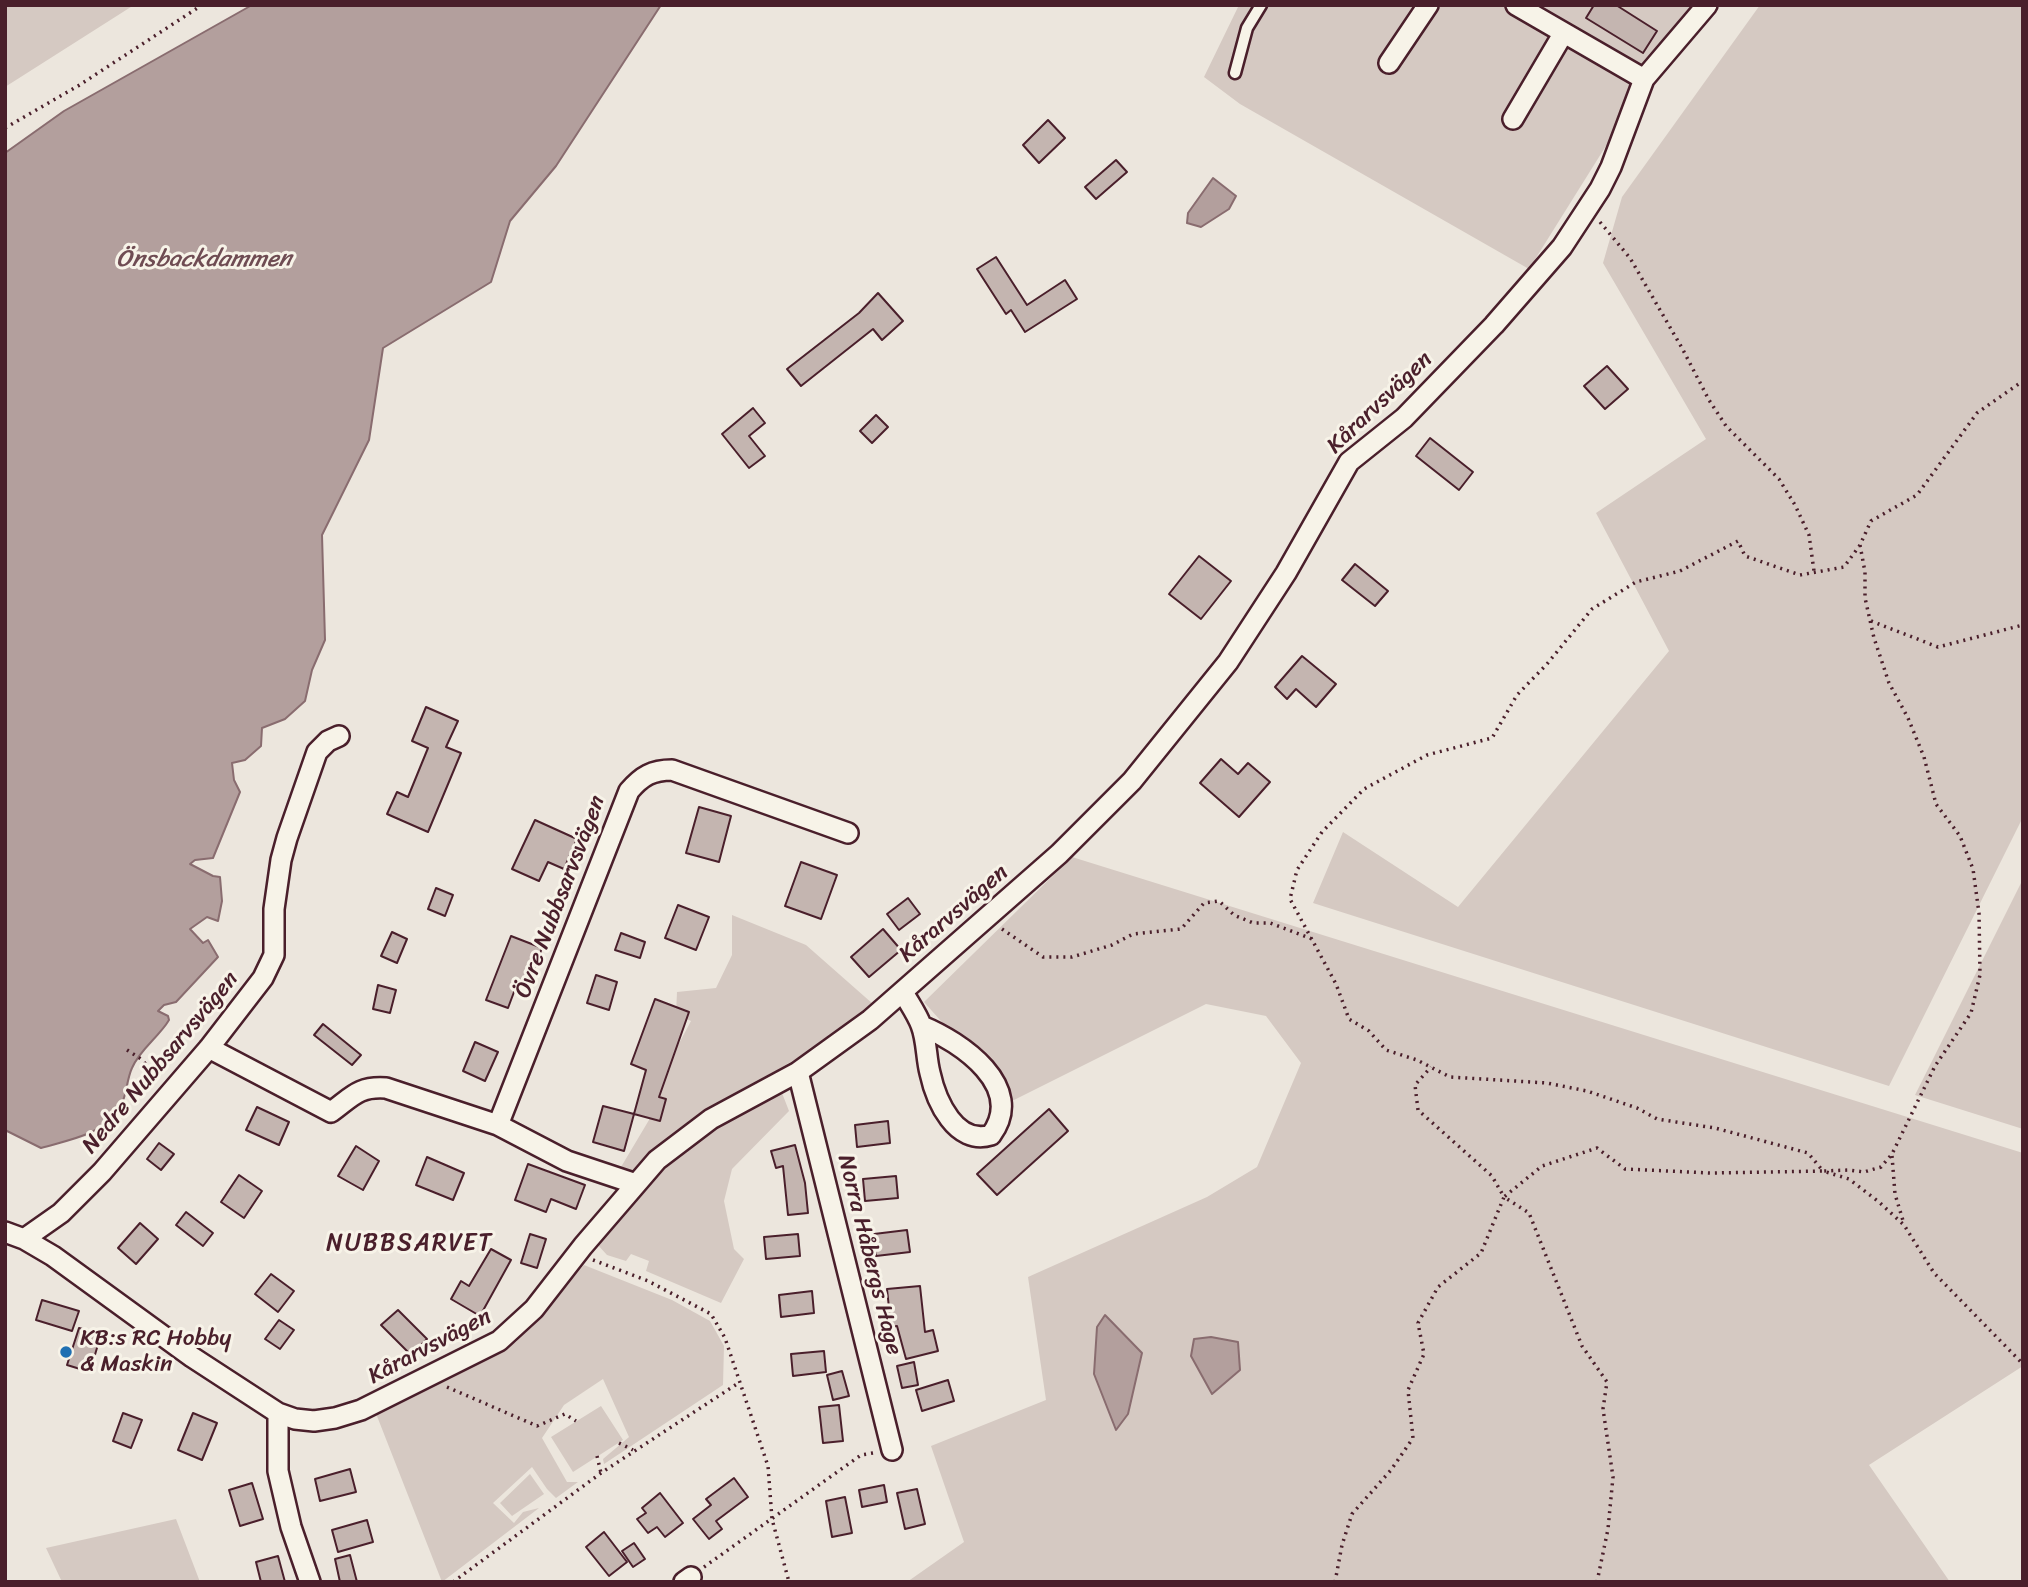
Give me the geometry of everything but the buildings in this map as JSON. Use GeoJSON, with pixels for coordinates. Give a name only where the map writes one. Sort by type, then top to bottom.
{"type":"FeatureCollection","features":[{"type":"Feature","properties":{"kind":"street"},"geometry":{"type":"LineString","coordinates":[[1389,63],[1428,5]]}},
{"type":"Feature","properties":{"kind":"street"},"geometry":{"type":"LineString","coordinates":[[1516,5],[1644,79]]}},
{"type":"Feature","properties":{"kind":"street","name":"Kårarvsvägen"},"geometry":{"type":"LineString","coordinates":[[5,1232],[24,1239],[53,1256],[183,1350],[278,1413],[304,1420],[335,1418],[360,1410],[479,1353],[510,1333],[546,1294],[636,1184],[675,1145],[711,1119],[826,1054],[903,992],[1059,854],[1132,781],[1228,662],[1286,573],[1349,462],[1404,418],[1494,325],[1562,247],[1611,167],[1644,79],[1707,5]]}},
{"type":"Feature","properties":{"kind":"street"},"geometry":{"type":"LineString","coordinates":[[1513,119],[1563,34]]}},
{"type":"Feature","properties":{"kind":"street","name":"Nedre Nubbsarvsvägen"},"geometry":{"type":"LineString","coordinates":[[24,1239],[69,1205],[102,1172],[253,993],[274,955],[274,909],[287,838],[317,752],[328,741],[339,736]]}},
{"type":"Feature","properties":{"kind":"street","name":"Övre Nubbsarvsvägen"},"geometry":{"type":"LineString","coordinates":[[498,1125],[629,791],[638,781],[657,770],[672,770],[848,833]]}},
{"type":"Feature","properties":{"kind":"street"},"geometry":{"type":"LineString","coordinates":[[903,992],[922,1026],[933,1087],[944,1111],[960,1130],[973,1137],[990,1135],[998,1125],[1001,1112],[1001,1100],[990,1074],[972,1054],[957,1043],[922,1026]]}},
{"type":"Feature","properties":{"kind":"street"},"geometry":{"type":"LineString","coordinates":[[209,1048],[331,1112],[355,1093],[370,1087],[386,1088],[498,1125],[567,1161],[636,1184]]}},
{"type":"Feature","properties":{"kind":"street","name":"Norra Håbergs Hage"},"geometry":{"type":"LineString","coordinates":[[798,1072],[892,1450]]}},
{"type":"Feature","properties":{"kind":"street"},"geometry":{"type":"LineString","coordinates":[[278,1413],[278,1471],[291,1527],[310,1582]]}},
{"type":"Feature","properties":{"kind":"lane"},"geometry":{"type":"LineString","coordinates":[[1235,73],[1247,27],[1261,5]]}},
{"type":"Feature","properties":{"kind":"path"},"geometry":{"type":"LineString","coordinates":[[179,5],[200,6]]}},
{"type":"Feature","properties":{"kind":"path"},"geometry":{"type":"LineString","coordinates":[[5,128],[78,86],[200,6]]}},
{"type":"Feature","properties":{"kind":"path"},"geometry":{"type":"LineString","coordinates":[[1588,206],[1630,258],[1726,426],[1779,479],[1809,535],[1814,572]]}},
{"type":"Feature","properties":{"kind":"path"},"geometry":{"type":"LineString","coordinates":[[2023,381],[1977,413],[1917,495],[1871,521],[1860,545],[1844,567],[1800,575],[1745,556],[1738,541],[1680,571],[1636,582],[1592,609],[1547,664],[1517,695],[1492,738],[1427,755],[1364,789],[1322,832],[1297,870],[1290,899],[1336,984],[1349,1019],[1369,1031],[1386,1050],[1417,1060],[1450,1077],[1547,1083],[1587,1091],[1637,1108],[1657,1119],[1715,1128],[1808,1153],[1823,1171],[1849,1180],[1879,1202],[1904,1226],[1934,1273],[2023,1364]]}},
{"type":"Feature","properties":{"kind":"path"},"geometry":{"type":"LineString","coordinates":[[1335,1582],[1342,1545],[1352,1514],[1391,1470],[1413,1438],[1408,1390],[1424,1354],[1418,1323],[1438,1287],[1481,1253],[1504,1197],[1542,1166],[1597,1148],[1625,1169],[1710,1173],[1864,1172],[1881,1167],[1892,1154],[1935,1066],[1971,1013],[1980,975],[1979,913],[1973,870],[1960,836],[1937,804],[1924,757],[1889,682],[1865,598],[1865,572],[1860,545]]}},
{"type":"Feature","properties":{"kind":"path"},"geometry":{"type":"LineString","coordinates":[[1871,621],[1938,647],[2023,625]]}},
{"type":"Feature","properties":{"kind":"path"},"geometry":{"type":"LineString","coordinates":[[987,917],[1043,957],[1072,957],[1112,945],[1133,934],[1181,929],[1205,903],[1219,901],[1234,915],[1253,923],[1270,923],[1312,939]]}},
{"type":"Feature","properties":{"kind":"path"},"geometry":{"type":"LineString","coordinates":[[127,1049],[141,1059],[171,1092]]}},
{"type":"Feature","properties":{"kind":"path"},"geometry":{"type":"LineString","coordinates":[[1431,1067],[1415,1085],[1418,1111],[1492,1176],[1504,1197],[1529,1213],[1582,1346],[1607,1382],[1603,1409],[1613,1477],[1608,1529],[1597,1582]]}},
{"type":"Feature","properties":{"kind":"path"},"geometry":{"type":"LineString","coordinates":[[1892,1154],[1895,1194],[1904,1226]]}},
{"type":"Feature","properties":{"kind":"path"},"geometry":{"type":"LineString","coordinates":[[577,1254],[648,1281],[711,1314],[725,1338],[768,1466],[772,1519],[789,1582]]}},
{"type":"Feature","properties":{"kind":"path"},"geometry":{"type":"LineString","coordinates":[[426,1377],[537,1426],[565,1414],[576,1421]]}},
{"type":"Feature","properties":{"kind":"path"},"geometry":{"type":"LineString","coordinates":[[453,1582],[601,1473],[740,1382]]}},
{"type":"Feature","properties":{"kind":"path"},"geometry":{"type":"LineString","coordinates":[[619,1443],[634,1451]]}},
{"type":"Feature","properties":{"kind":"path"},"geometry":{"type":"LineString","coordinates":[[687,1579],[861,1455],[892,1450]]}},
{"type":"Feature","properties":{"kind":"path"},"geometry":{"type":"LineString","coordinates":[[597,1457],[601,1473]]}},
{"type":"Feature","properties":{"kind":"shaded area"},"geometry":{"type":"Polygon","coordinates":[[[5,5],[134,5],[5,87],[5,5]]]}},
{"type":"Feature","properties":{"kind":"shaded area"},"geometry":{"type":"Polygon","coordinates":[[[1239,5],[1694,5],[1529,269],[1240,104],[1204,77],[1239,5]]]}},
{"type":"Feature","properties":{"kind":"shaded area"},"geometry":{"type":"Polygon","coordinates":[[[1760,5],[2023,5],[2023,817],[1889,1086],[1313,903],[1343,832],[1458,907],[1669,651],[1596,513],[1706,439],[1603,263],[1622,197],[1760,5]]]}},
{"type":"Feature","properties":{"kind":"shaded area"},"geometry":{"type":"Polygon","coordinates":[[[1072,857],[2023,1153],[2023,1366],[1869,1465],[1950,1582],[907,1582],[964,1542],[931,1446],[1046,1400],[1028,1277],[1207,1197],[1257,1167],[1301,1063],[1266,1016],[1206,1004],[1012,1101],[924,1002],[1072,857]]]}},
{"type":"Feature","properties":{"kind":"shaded area"},"geometry":{"type":"Polygon","coordinates":[[[2023,879],[2023,1129],[1915,1095],[2023,879]]]}},
{"type":"Feature","properties":{"kind":"shaded area"},"geometry":{"type":"Polygon","coordinates":[[[732,915],[806,945],[873,1004],[839,1034],[689,1121],[631,1174],[621,1167],[649,1120],[652,1094],[691,1021],[676,1014],[677,992],[716,988],[732,955],[732,915]]]}},
{"type":"Feature","properties":{"kind":"shaded area"},"geometry":{"type":"Polygon","coordinates":[[[782,1093],[789,1111],[732,1169],[724,1201],[734,1249],[744,1259],[721,1303],[646,1271],[649,1261],[631,1254],[626,1261],[607,1255],[597,1244],[689,1142],[782,1093]]]}},
{"type":"Feature","properties":{"kind":"shaded area"},"geometry":{"type":"Polygon","coordinates":[[[584,1265],[672,1300],[710,1321],[724,1346],[723,1385],[604,1464],[603,1459],[629,1437],[603,1379],[564,1405],[542,1438],[567,1482],[578,1482],[556,1498],[532,1467],[493,1503],[514,1523],[523,1512],[539,1508],[442,1582],[375,1411],[452,1378],[516,1342],[584,1265]]]}},
{"type":"Feature","properties":{"kind":"shaded area"},"geometry":{"type":"Polygon","coordinates":[[[601,1406],[623,1440],[573,1472],[551,1437],[601,1406]]]}},
{"type":"Feature","properties":{"kind":"shaded area"},"geometry":{"type":"Polygon","coordinates":[[[530,1474],[544,1494],[512,1516],[500,1503],[530,1474]]]}},
{"type":"Feature","properties":{"kind":"shaded area"},"geometry":{"type":"Polygon","coordinates":[[[176,1519],[200,1582],[62,1582],[46,1548],[176,1519]]]}},
{"type":"Feature","properties":{"kind":"water","name":"Önsbackdammen"},"geometry":{"type":"Polygon","coordinates":[[[252,5],[661,5],[556,166],[510,221],[491,282],[383,348],[369,440],[322,535],[325,640],[312,670],[305,701],[285,719],[262,728],[261,746],[245,760],[232,763],[234,780],[240,792],[213,858],[195,860],[190,864],[220,877],[222,901],[218,921],[207,917],[190,929],[203,943],[208,940],[218,957],[176,1002],[164,1005],[158,1011],[168,1016],[169,1020],[135,1061],[122,1105],[112,1118],[94,1131],[41,1148],[5,1130],[5,153],[64,111],[252,5]]]}},
{"type":"Feature","properties":{"kind":"water"},"geometry":{"type":"Polygon","coordinates":[[[1213,178],[1236,196],[1229,209],[1201,227],[1187,223],[1188,213],[1213,178]]]}},
{"type":"Feature","properties":{"kind":"water"},"geometry":{"type":"Polygon","coordinates":[[[1105,1315],[1142,1353],[1128,1414],[1116,1430],[1094,1374],[1097,1327],[1105,1315]]]}},
{"type":"Feature","properties":{"kind":"water"},"geometry":{"type":"Polygon","coordinates":[[[1211,1337],[1238,1342],[1240,1370],[1212,1394],[1191,1356],[1194,1339],[1211,1337]]]}},
{"type":"Feature","properties":{"kind":"place","name":"KB:s RC Hobby & Maskin"},"geometry":{"type":"Point","coordinates":[66,1352]}},
{"type":"Feature","properties":{"kind":"district","name":"NUBBSARVET"},"geometry":{"type":"Point","coordinates":[410,1244]}}]}
